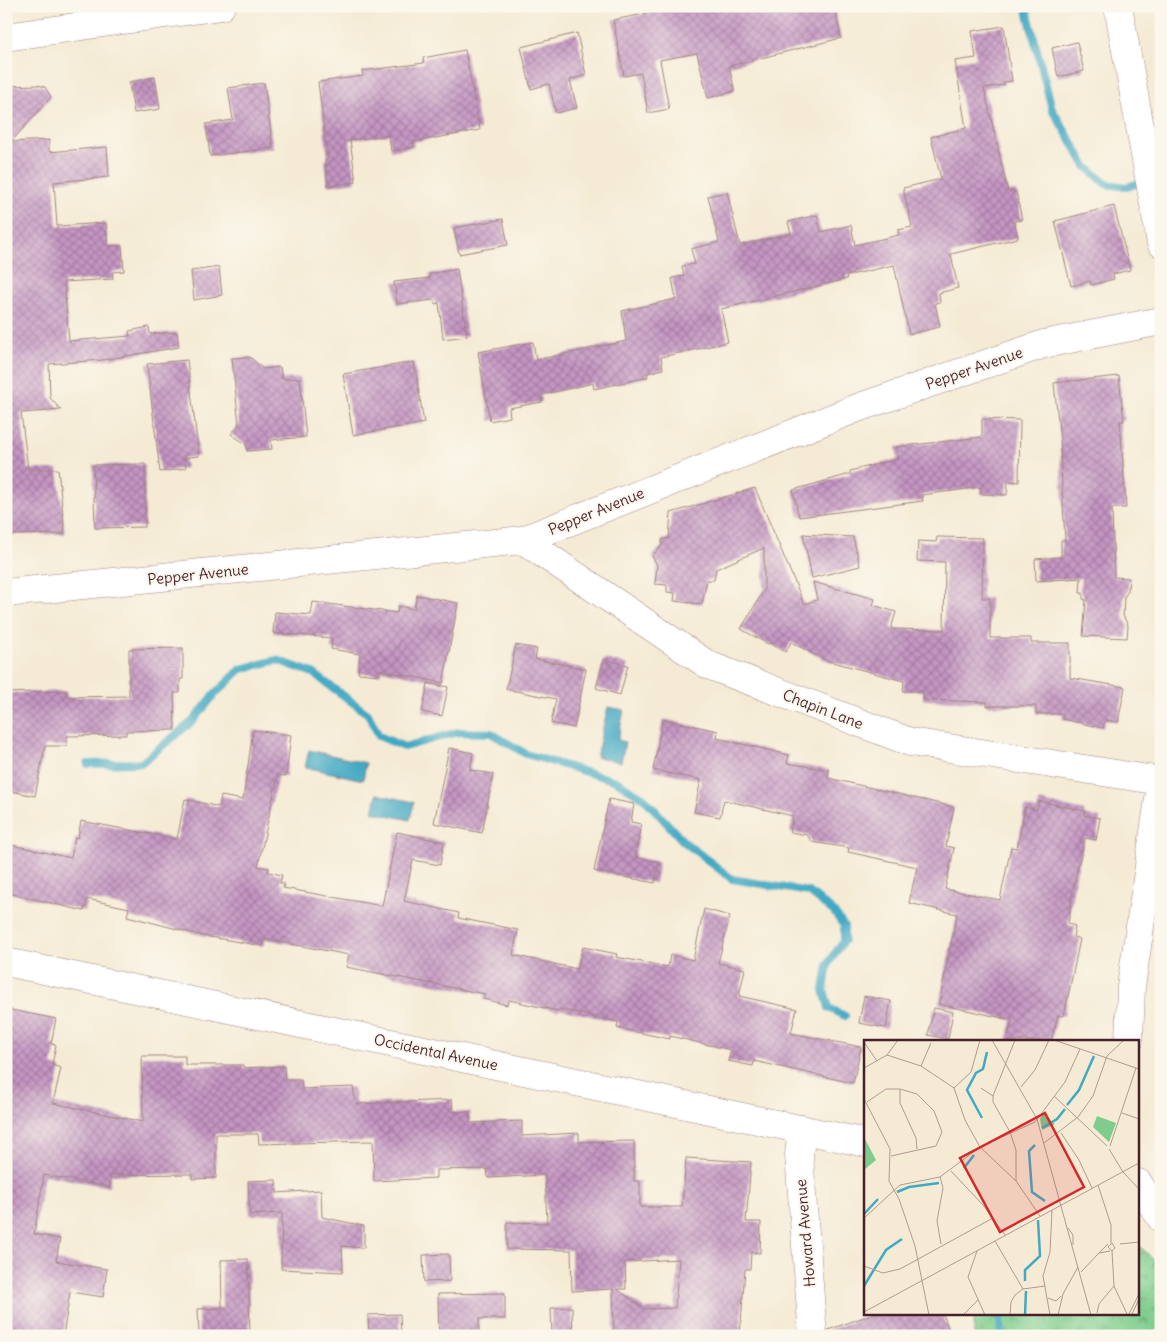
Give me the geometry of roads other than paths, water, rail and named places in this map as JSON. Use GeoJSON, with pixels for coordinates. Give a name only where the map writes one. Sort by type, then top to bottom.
{"type":"FeatureCollection","features":[{"type":"Feature","properties":{"kind":"street"},"geometry":{"type":"LineString","coordinates":[[6,37],[222,6]]}},
{"type":"Feature","properties":{"kind":"street"},"geometry":{"type":"LineString","coordinates":[[1118,6],[1161,243]]}},
{"type":"Feature","properties":{"kind":"street","name":"Pepper Avenue"},"geometry":{"type":"LineString","coordinates":[[6,593],[523,540],[860,407],[1044,344],[1161,321]]}},
{"type":"Feature","properties":{"kind":"street","name":"Chapin Lane"},"geometry":{"type":"LineString","coordinates":[[523,540],[708,665],[910,742],[1161,783]]}},
{"type":"Feature","properties":{"kind":"street"},"geometry":{"type":"LineString","coordinates":[[1130,1040],[1131,987],[1161,783]]}},
{"type":"Feature","properties":{"kind":"street","name":"Occidental Avenue"},"geometry":{"type":"LineString","coordinates":[[6,962],[864,1143]]}},
{"type":"Feature","properties":{"kind":"street","name":"Howard Avenue"},"geometry":{"type":"LineString","coordinates":[[802,1130],[799,1155],[813,1336]]}},
{"type":"Feature","properties":{"kind":"water"},"geometry":{"type":"Polygon","coordinates":[[[608,707],[624,710],[618,740],[625,742],[621,762],[596,757],[608,707]]]}},
{"type":"Feature","properties":{"kind":"water"},"geometry":{"type":"Polygon","coordinates":[[[309,750],[366,763],[363,780],[305,767],[309,750]]]}},
{"type":"Feature","properties":{"kind":"water"},"geometry":{"type":"Polygon","coordinates":[[[377,794],[414,802],[410,820],[373,812],[377,794]]]}},
{"type":"Feature","properties":{"kind":"waterway"},"geometry":{"type":"LineString","coordinates":[[1026,6],[1052,109],[1086,166],[1106,184],[1127,187],[1139,183]]}},
{"type":"Feature","properties":{"kind":"waterway"},"geometry":{"type":"LineString","coordinates":[[88,764],[141,763],[193,721],[215,694],[241,669],[277,660],[313,673],[368,714],[379,736],[404,747],[458,732],[491,733],[526,754],[616,781],[644,798],[683,841],[732,879],[809,892],[833,911],[844,926],[844,940],[828,964],[824,990],[829,1008],[845,1016]]}},
{"type":"Feature","properties":{"kind":"waterway"},"geometry":{"type":"LineString","coordinates":[[1000,1314],[1001,1336]]}}]}
